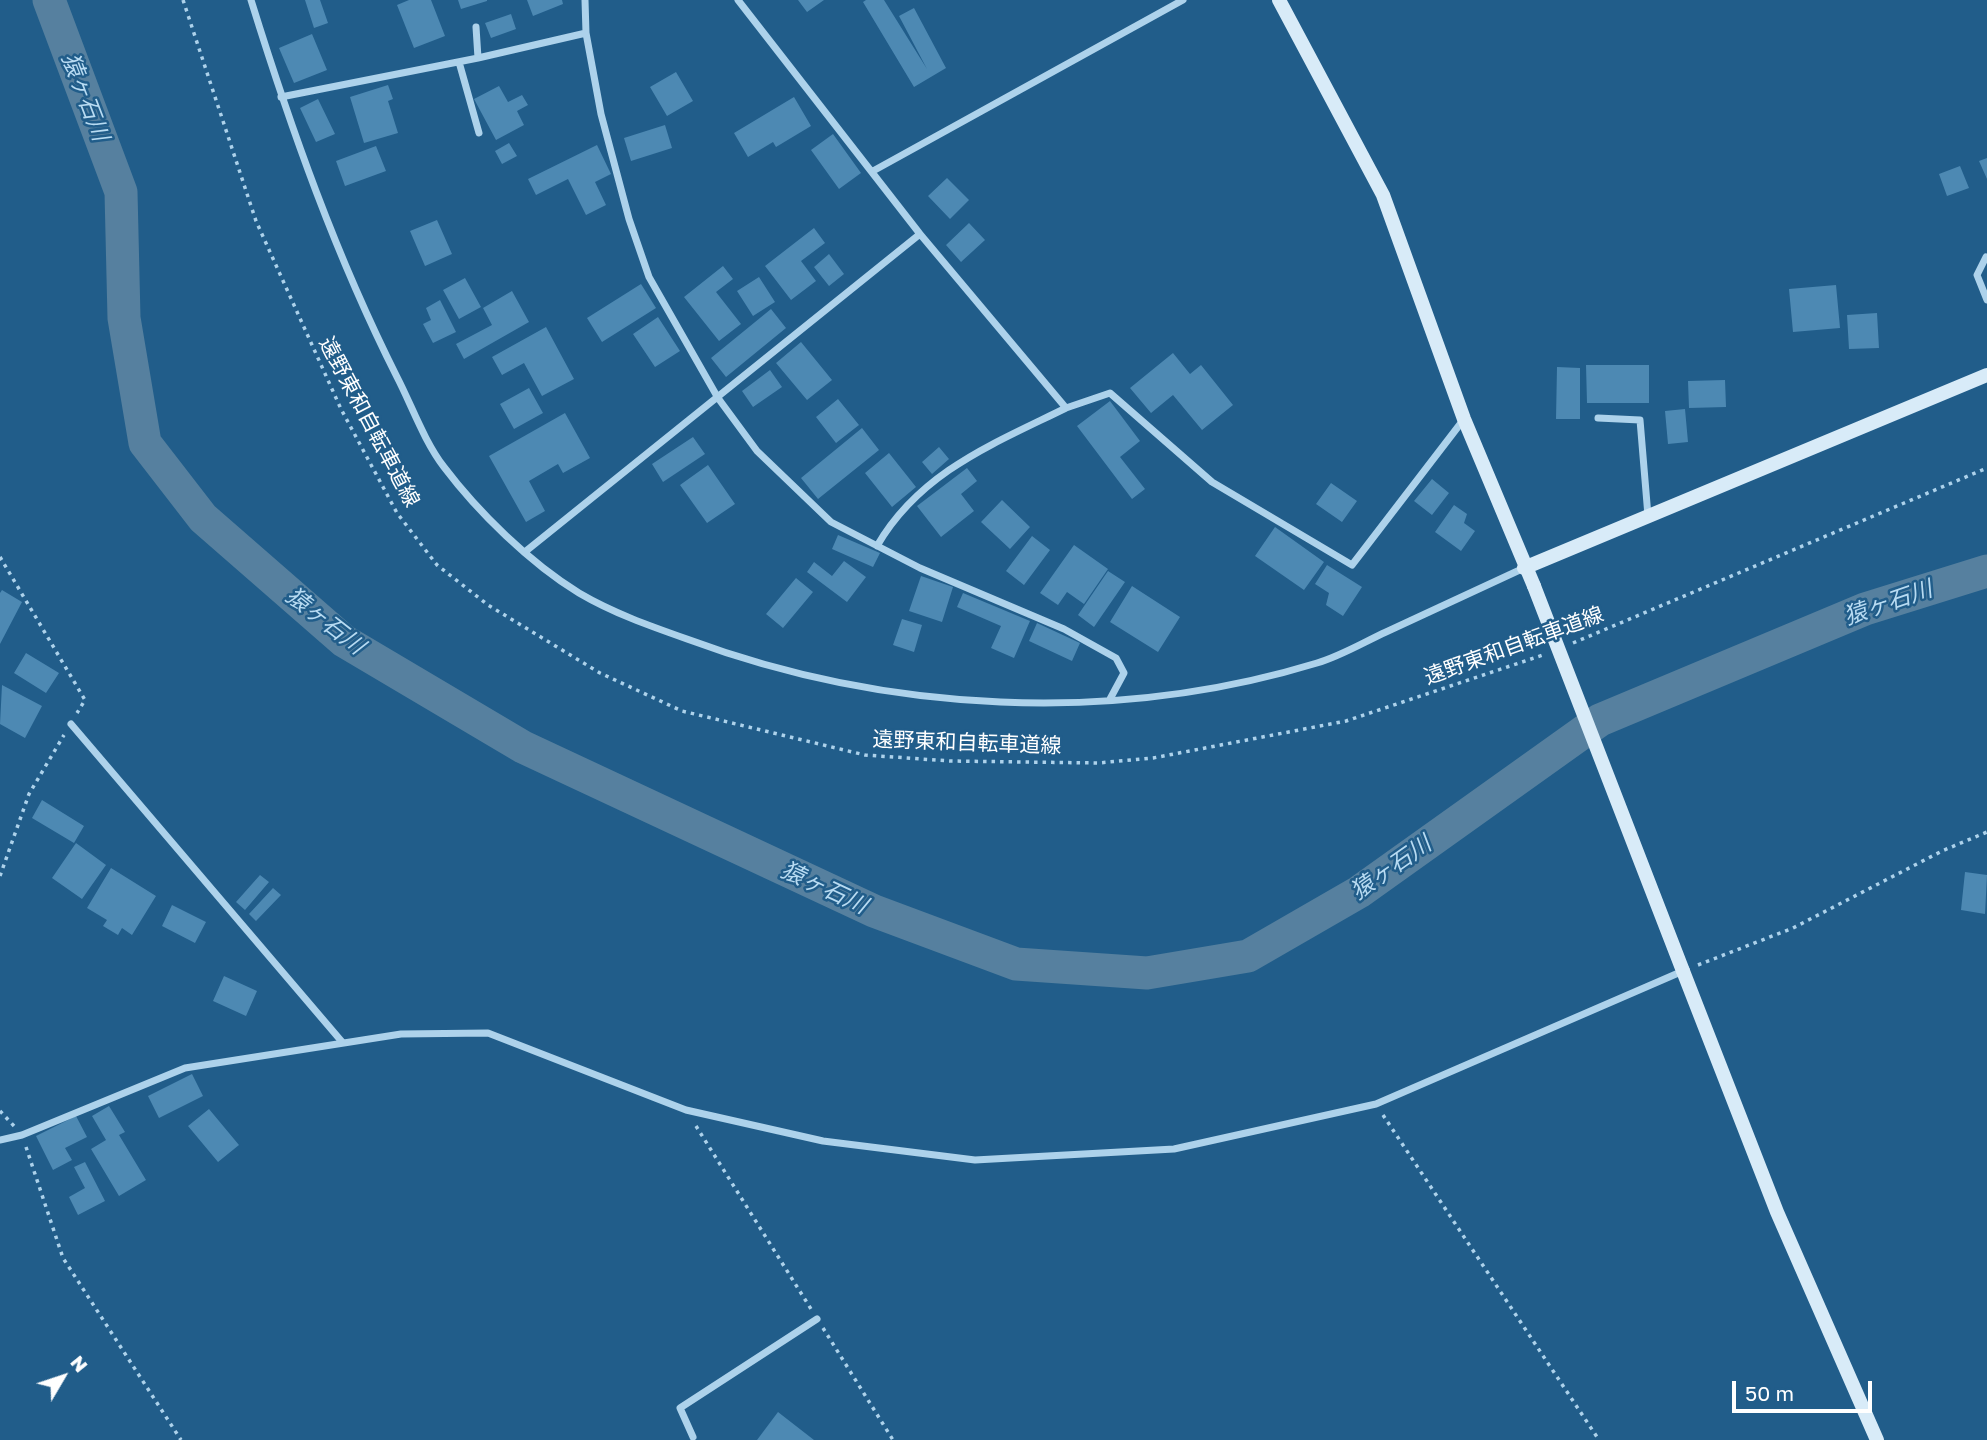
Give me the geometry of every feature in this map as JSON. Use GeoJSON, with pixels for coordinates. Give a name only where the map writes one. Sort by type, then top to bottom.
{"type":"FeatureCollection","features":[{"type":"Feature","properties":{"kind":"street"},"geometry":{"type":"LineString","coordinates":[[251,0],[281,97],[324,219],[387,358],[441,464],[495,527],[577,592],[627,617],[727,654],[823,680],[895,692],[1008,702],[1110,699],[1195,693],[1320,662],[1524,568],[1987,375]]}},
{"type":"Feature","properties":{"kind":"street"},"geometry":{"type":"LineString","coordinates":[[585,0],[586,33],[601,114],[629,219],[649,276],[718,398],[757,450],[802,498],[831,522],[920,568],[1064,629],[1116,658],[1124,673],[1110,699]]}},
{"type":"Feature","properties":{"kind":"street"},"geometry":{"type":"LineString","coordinates":[[738,0],[920,234],[1066,408]]}},
{"type":"Feature","properties":{"kind":"street"},"geometry":{"type":"LineString","coordinates":[[873,171],[1183,0]]}},
{"type":"Feature","properties":{"kind":"street"},"geometry":{"type":"LineString","coordinates":[[1279,0],[1383,195],[1464,419],[1524,568],[1534,586],[1777,1212],[1877,1440]]}},
{"type":"Feature","properties":{"kind":"street"},"geometry":{"type":"LineString","coordinates":[[476,27],[478,58]]}},
{"type":"Feature","properties":{"kind":"street"},"geometry":{"type":"LineString","coordinates":[[281,97],[459,62],[586,33]]}},
{"type":"Feature","properties":{"kind":"street"},"geometry":{"type":"LineString","coordinates":[[459,62],[479,134]]}},
{"type":"Feature","properties":{"kind":"street"},"geometry":{"type":"LineString","coordinates":[[526,551],[920,234]]}},
{"type":"Feature","properties":{"kind":"street"},"geometry":{"type":"LineString","coordinates":[[1986,257],[1977,275],[1987,300]]}},
{"type":"Feature","properties":{"kind":"street"},"geometry":{"type":"LineString","coordinates":[[877,546],[893,517],[964,458],[1066,408],[1110,393],[1212,482],[1352,565],[1464,419]]}},
{"type":"Feature","properties":{"kind":"street"},"geometry":{"type":"LineString","coordinates":[[1598,418],[1640,420],[1648,516]]}},
{"type":"Feature","properties":{"kind":"street"},"geometry":{"type":"LineString","coordinates":[[71,724],[343,1043]]}},
{"type":"Feature","properties":{"kind":"street"},"geometry":{"type":"LineString","coordinates":[[0,1140],[22,1135],[185,1068],[401,1034],[488,1033],[686,1110],[823,1141],[975,1160],[1174,1149],[1376,1104],[1683,971]]}},
{"type":"Feature","properties":{"kind":"street"},"geometry":{"type":"LineString","coordinates":[[694,1437],[680,1408],[817,1319]]}},
{"type":"Feature","properties":{"kind":"path","name":"遠野東和自転車道線"},"geometry":{"type":"LineString","coordinates":[[183,0],[256,222],[341,410],[397,513],[437,565],[488,605],[600,673],[682,711],[865,755],[950,761],[1098,763],[1153,758],[1346,721],[1503,671],[1553,651]]}},
{"type":"Feature","properties":{"kind":"path","name":"遠野東和自転車道線"},"geometry":{"type":"LineString","coordinates":[[1566,646],[1987,468]]}},
{"type":"Feature","properties":{"kind":"path"},"geometry":{"type":"LineString","coordinates":[[0,557],[85,701],[29,794],[0,876]]}},
{"type":"Feature","properties":{"kind":"path"},"geometry":{"type":"LineString","coordinates":[[1683,971],[1793,928],[1942,851],[1987,832]]}},
{"type":"Feature","properties":{"kind":"path"},"geometry":{"type":"LineString","coordinates":[[1376,1104],[1599,1440]]}},
{"type":"Feature","properties":{"kind":"path"},"geometry":{"type":"LineString","coordinates":[[686,1110],[893,1440]]}},
{"type":"Feature","properties":{"kind":"path"},"geometry":{"type":"LineString","coordinates":[[22,1135],[63,1258],[181,1440]]}},
{"type":"Feature","properties":{"kind":"building"},"geometry":{"type":"Polygon","coordinates":[[[305,0],[320,0],[328,23],[314,28],[305,0]]]}},
{"type":"Feature","properties":{"kind":"building"},"geometry":{"type":"Polygon","coordinates":[[[409,0],[431,0],[445,36],[414,48],[397,5],[409,0]]]}},
{"type":"Feature","properties":{"kind":"building"},"geometry":{"type":"Polygon","coordinates":[[[458,0],[487,0],[487,1],[461,9],[458,0]]]}},
{"type":"Feature","properties":{"kind":"building"},"geometry":{"type":"Polygon","coordinates":[[[527,0],[562,0],[563,4],[533,16],[527,0]]]}},
{"type":"Feature","properties":{"kind":"building"},"geometry":{"type":"Polygon","coordinates":[[[798,0],[824,0],[807,12],[798,0]]]}},
{"type":"Feature","properties":{"kind":"building"},"geometry":{"type":"Polygon","coordinates":[[[884,0],[927,69],[899,16],[914,8],[946,68],[914,87],[863,2],[884,0]]]}},
{"type":"Feature","properties":{"kind":"building"},"geometry":{"type":"Polygon","coordinates":[[[511,14],[516,29],[491,38],[485,23],[511,14]]]}},
{"type":"Feature","properties":{"kind":"building"},"geometry":{"type":"Polygon","coordinates":[[[312,34],[327,70],[294,83],[279,48],[312,34]]]}},
{"type":"Feature","properties":{"kind":"building"},"geometry":{"type":"Polygon","coordinates":[[[676,72],[693,101],[667,116],[650,87],[676,72]]]}},
{"type":"Feature","properties":{"kind":"building"},"geometry":{"type":"Polygon","coordinates":[[[388,85],[393,99],[388,101],[398,133],[364,143],[350,97],[388,85]]]}},
{"type":"Feature","properties":{"kind":"building"},"geometry":{"type":"Polygon","coordinates":[[[499,86],[508,102],[522,95],[528,105],[517,111],[524,125],[496,140],[474,99],[499,86]]]}},
{"type":"Feature","properties":{"kind":"building"},"geometry":{"type":"Polygon","coordinates":[[[794,97],[811,126],[776,147],[773,142],[748,157],[734,133],[794,97]]]}},
{"type":"Feature","properties":{"kind":"building"},"geometry":{"type":"Polygon","coordinates":[[[318,99],[335,134],[316,142],[300,108],[318,99]]]}},
{"type":"Feature","properties":{"kind":"building"},"geometry":{"type":"Polygon","coordinates":[[[665,125],[672,148],[631,161],[624,138],[665,125]]]}},
{"type":"Feature","properties":{"kind":"building"},"geometry":{"type":"Polygon","coordinates":[[[833,134],[861,173],[839,189],[811,150],[833,134]]]}},
{"type":"Feature","properties":{"kind":"building"},"geometry":{"type":"Polygon","coordinates":[[[509,143],[517,156],[502,164],[495,151],[509,143]]]}},
{"type":"Feature","properties":{"kind":"building"},"geometry":{"type":"Polygon","coordinates":[[[597,145],[611,174],[595,182],[606,205],[586,215],[568,179],[536,195],[528,179],[597,145]]]}},
{"type":"Feature","properties":{"kind":"building"},"geometry":{"type":"Polygon","coordinates":[[[376,146],[386,171],[345,186],[336,161],[376,146]]]}},
{"type":"Feature","properties":{"kind":"building"},"geometry":{"type":"Polygon","coordinates":[[[1987,158],[1987,179],[1979,161],[1987,158]]]}},
{"type":"Feature","properties":{"kind":"building"},"geometry":{"type":"Polygon","coordinates":[[[1960,166],[1969,188],[1947,196],[1939,174],[1960,166]]]}},
{"type":"Feature","properties":{"kind":"building"},"geometry":{"type":"Polygon","coordinates":[[[947,178],[969,200],[950,219],[928,196],[947,178]]]}},
{"type":"Feature","properties":{"kind":"building"},"geometry":{"type":"Polygon","coordinates":[[[437,220],[452,254],[425,266],[410,231],[437,220]]]}},
{"type":"Feature","properties":{"kind":"building"},"geometry":{"type":"Polygon","coordinates":[[[969,223],[985,240],[961,262],[946,245],[969,223]]]}},
{"type":"Feature","properties":{"kind":"building"},"geometry":{"type":"Polygon","coordinates":[[[814,228],[825,243],[801,261],[816,281],[791,300],[765,266],[814,228]]]}},
{"type":"Feature","properties":{"kind":"building"},"geometry":{"type":"Polygon","coordinates":[[[829,254],[844,274],[829,286],[814,267],[829,254]]]}},
{"type":"Feature","properties":{"kind":"building"},"geometry":{"type":"Polygon","coordinates":[[[723,266],[733,279],[716,292],[741,324],[719,341],[684,297],[723,266]]]}},
{"type":"Feature","properties":{"kind":"building"},"geometry":{"type":"Polygon","coordinates":[[[759,277],[775,302],[753,316],[737,291],[759,277]]]}},
{"type":"Feature","properties":{"kind":"building"},"geometry":{"type":"Polygon","coordinates":[[[465,278],[481,307],[459,319],[443,290],[465,278]]]}},
{"type":"Feature","properties":{"kind":"building"},"geometry":{"type":"Polygon","coordinates":[[[641,284],[656,308],[602,342],[587,318],[641,284]]]}},
{"type":"Feature","properties":{"kind":"building"},"geometry":{"type":"Polygon","coordinates":[[[1836,285],[1840,328],[1793,332],[1789,289],[1836,285]]]}},
{"type":"Feature","properties":{"kind":"building"},"geometry":{"type":"Polygon","coordinates":[[[512,291],[529,322],[464,359],[456,344],[492,325],[483,308],[512,291]]]}},
{"type":"Feature","properties":{"kind":"building"},"geometry":{"type":"Polygon","coordinates":[[[440,300],[456,332],[433,343],[423,324],[431,320],[426,308],[440,300]]]}},
{"type":"Feature","properties":{"kind":"building"},"geometry":{"type":"Polygon","coordinates":[[[771,309],[786,328],[726,377],[711,358],[771,309]]]}},
{"type":"Feature","properties":{"kind":"building"},"geometry":{"type":"Polygon","coordinates":[[[1877,313],[1879,348],[1849,349],[1847,315],[1877,313]]]}},
{"type":"Feature","properties":{"kind":"building"},"geometry":{"type":"Polygon","coordinates":[[[658,317],[680,351],[655,367],[633,334],[658,317]]]}},
{"type":"Feature","properties":{"kind":"building"},"geometry":{"type":"Polygon","coordinates":[[[546,327],[574,379],[542,396],[524,363],[502,375],[492,357],[546,327]]]}},
{"type":"Feature","properties":{"kind":"building"},"geometry":{"type":"Polygon","coordinates":[[[801,342],[832,380],[807,400],[776,363],[801,342]]]}},
{"type":"Feature","properties":{"kind":"building"},"geometry":{"type":"Polygon","coordinates":[[[1173,353],[1190,374],[1201,365],[1233,405],[1202,430],[1173,395],[1151,413],[1130,388],[1173,353]]]}},
{"type":"Feature","properties":{"kind":"building"},"geometry":{"type":"Polygon","coordinates":[[[1586,365],[1649,365],[1649,403],[1587,403],[1586,365]]]}},
{"type":"Feature","properties":{"kind":"building"},"geometry":{"type":"Polygon","coordinates":[[[1557,367],[1580,368],[1580,419],[1556,419],[1557,367]]]}},
{"type":"Feature","properties":{"kind":"building"},"geometry":{"type":"Polygon","coordinates":[[[770,370],[782,387],[753,407],[742,391],[770,370]]]}},
{"type":"Feature","properties":{"kind":"building"},"geometry":{"type":"Polygon","coordinates":[[[1725,380],[1726,407],[1689,408],[1688,381],[1725,380]]]}},
{"type":"Feature","properties":{"kind":"building"},"geometry":{"type":"Polygon","coordinates":[[[529,388],[543,413],[514,429],[500,404],[529,388]]]}},
{"type":"Feature","properties":{"kind":"building"},"geometry":{"type":"Polygon","coordinates":[[[838,399],[859,425],[836,443],[816,417],[838,399]]]}},
{"type":"Feature","properties":{"kind":"building"},"geometry":{"type":"Polygon","coordinates":[[[1110,401],[1140,441],[1120,457],[1145,489],[1132,499],[1077,426],[1110,401]]]}},
{"type":"Feature","properties":{"kind":"building"},"geometry":{"type":"Polygon","coordinates":[[[1685,409],[1688,442],[1668,444],[1665,411],[1685,409]]]}},
{"type":"Feature","properties":{"kind":"building"},"geometry":{"type":"Polygon","coordinates":[[[565,413],[590,458],[563,473],[558,464],[529,481],[545,511],[526,522],[489,456],[565,413]]]}},
{"type":"Feature","properties":{"kind":"building"},"geometry":{"type":"Polygon","coordinates":[[[862,428],[879,450],[818,499],[801,478],[862,428]]]}},
{"type":"Feature","properties":{"kind":"building"},"geometry":{"type":"Polygon","coordinates":[[[693,437],[705,454],[663,482],[652,464],[693,437]]]}},
{"type":"Feature","properties":{"kind":"building"},"geometry":{"type":"Polygon","coordinates":[[[939,447],[949,459],[932,474],[922,462],[939,447]]]}},
{"type":"Feature","properties":{"kind":"building"},"geometry":{"type":"Polygon","coordinates":[[[889,453],[916,487],[892,507],[865,473],[889,453]]]}},
{"type":"Feature","properties":{"kind":"building"},"geometry":{"type":"Polygon","coordinates":[[[708,465],[735,504],[707,523],[680,485],[708,465]]]}},
{"type":"Feature","properties":{"kind":"building"},"geometry":{"type":"Polygon","coordinates":[[[967,468],[977,481],[961,494],[974,511],[941,537],[917,506],[967,468]]]}},
{"type":"Feature","properties":{"kind":"building"},"geometry":{"type":"Polygon","coordinates":[[[1432,479],[1449,493],[1432,515],[1414,501],[1432,479]]]}},
{"type":"Feature","properties":{"kind":"building"},"geometry":{"type":"Polygon","coordinates":[[[1331,483],[1357,501],[1342,522],[1316,504],[1331,483]]]}},
{"type":"Feature","properties":{"kind":"building"},"geometry":{"type":"Polygon","coordinates":[[[1002,500],[1030,527],[1010,549],[981,522],[1002,500]]]}},
{"type":"Feature","properties":{"kind":"building"},"geometry":{"type":"Polygon","coordinates":[[[1454,505],[1467,514],[1464,523],[1475,531],[1461,551],[1435,532],[1454,505]]]}},
{"type":"Feature","properties":{"kind":"building"},"geometry":{"type":"Polygon","coordinates":[[[1275,527],[1324,562],[1304,590],[1255,556],[1275,527]]]}},
{"type":"Feature","properties":{"kind":"building"},"geometry":{"type":"Polygon","coordinates":[[[838,535],[880,553],[873,567],[832,549],[838,535]]]}},
{"type":"Feature","properties":{"kind":"building"},"geometry":{"type":"Polygon","coordinates":[[[1032,536],[1050,550],[1024,585],[1006,571],[1032,536]]]}},
{"type":"Feature","properties":{"kind":"building"},"geometry":{"type":"Polygon","coordinates":[[[1074,545],[1108,569],[1084,604],[1067,592],[1058,605],[1040,593],[1074,545]]]}},
{"type":"Feature","properties":{"kind":"building"},"geometry":{"type":"Polygon","coordinates":[[[844,561],[866,577],[847,602],[807,572],[814,562],[832,576],[844,561]]]}},
{"type":"Feature","properties":{"kind":"building"},"geometry":{"type":"Polygon","coordinates":[[[1327,565],[1362,587],[1343,616],[1326,605],[1329,593],[1315,584],[1327,565]]]}},
{"type":"Feature","properties":{"kind":"building"},"geometry":{"type":"Polygon","coordinates":[[[1108,571],[1125,582],[1094,627],[1078,615],[1108,571]]]}},
{"type":"Feature","properties":{"kind":"building"},"geometry":{"type":"Polygon","coordinates":[[[921,576],[953,587],[942,622],[909,611],[921,576]]]}},
{"type":"Feature","properties":{"kind":"building"},"geometry":{"type":"Polygon","coordinates":[[[796,578],[813,592],[783,628],[766,614],[796,578]]]}},
{"type":"Feature","properties":{"kind":"building"},"geometry":{"type":"Polygon","coordinates":[[[1132,586],[1180,617],[1158,652],[1110,622],[1132,586]]]}},
{"type":"Feature","properties":{"kind":"building"},"geometry":{"type":"Polygon","coordinates":[[[2,590],[22,602],[0,644],[0,593],[2,590]]]}},
{"type":"Feature","properties":{"kind":"building"},"geometry":{"type":"Polygon","coordinates":[[[963,593],[1030,621],[1014,658],[991,648],[1001,626],[957,607],[963,593]]]}},
{"type":"Feature","properties":{"kind":"building"},"geometry":{"type":"Polygon","coordinates":[[[902,619],[922,625],[914,652],[893,645],[902,619]]]}},
{"type":"Feature","properties":{"kind":"building"},"geometry":{"type":"Polygon","coordinates":[[[1037,623],[1080,643],[1072,661],[1029,641],[1037,623]]]}},
{"type":"Feature","properties":{"kind":"building"},"geometry":{"type":"Polygon","coordinates":[[[26,653],[59,673],[46,693],[14,673],[26,653]]]}},
{"type":"Feature","properties":{"kind":"building"},"geometry":{"type":"Polygon","coordinates":[[[2,685],[42,706],[25,738],[0,724],[2,685]]]}},
{"type":"Feature","properties":{"kind":"building"},"geometry":{"type":"Polygon","coordinates":[[[42,800],[84,826],[74,843],[32,818],[42,800]]]}},
{"type":"Feature","properties":{"kind":"building"},"geometry":{"type":"Polygon","coordinates":[[[76,843],[106,865],[82,899],[52,878],[76,843]]]}},
{"type":"Feature","properties":{"kind":"building"},"geometry":{"type":"Polygon","coordinates":[[[111,868],[156,896],[132,935],[122,928],[118,935],[103,926],[107,920],[87,908],[111,868]]]}},
{"type":"Feature","properties":{"kind":"building"},"geometry":{"type":"Polygon","coordinates":[[[1965,872],[1987,875],[1985,914],[1961,910],[1965,872]]]}},
{"type":"Feature","properties":{"kind":"building"},"geometry":{"type":"Polygon","coordinates":[[[260,875],[269,882],[245,910],[236,902],[260,875]]]}},
{"type":"Feature","properties":{"kind":"building"},"geometry":{"type":"Polygon","coordinates":[[[273,888],[281,895],[256,921],[249,914],[273,888]]]}},
{"type":"Feature","properties":{"kind":"building"},"geometry":{"type":"Polygon","coordinates":[[[172,905],[206,922],[195,943],[162,926],[172,905]]]}},
{"type":"Feature","properties":{"kind":"building"},"geometry":{"type":"Polygon","coordinates":[[[224,976],[257,991],[246,1016],[213,1001],[224,976]]]}},
{"type":"Feature","properties":{"kind":"building"},"geometry":{"type":"Polygon","coordinates":[[[192,1074],[203,1096],[159,1118],[148,1096],[192,1074]]]}},
{"type":"Feature","properties":{"kind":"building"},"geometry":{"type":"Polygon","coordinates":[[[109,1106],[125,1132],[119,1135],[146,1180],[119,1196],[91,1149],[106,1140],[92,1116],[109,1106]]]}},
{"type":"Feature","properties":{"kind":"building"},"geometry":{"type":"Polygon","coordinates":[[[209,1109],[239,1145],[218,1162],[188,1126],[209,1109]]]}},
{"type":"Feature","properties":{"kind":"building"},"geometry":{"type":"Polygon","coordinates":[[[76,1116],[87,1137],[65,1148],[72,1160],[53,1170],[36,1136],[76,1116]]]}},
{"type":"Feature","properties":{"kind":"building"},"geometry":{"type":"Polygon","coordinates":[[[85,1162],[105,1201],[78,1215],[69,1197],[85,1188],[74,1167],[85,1162]]]}},
{"type":"Feature","properties":{"kind":"building"},"geometry":{"type":"Polygon","coordinates":[[[778,1412],[814,1440],[757,1440],[778,1412]]]}},
{"type":"Feature","properties":{"kind":"waterway","name":"猿ヶ石川"},"geometry":{"type":"LineString","coordinates":[[49,0],[121,192],[124,318],[145,443],[203,518],[344,641],[523,747],[874,911],[1016,964],[1147,973],[1248,956],[1359,892],[1600,720],[1865,609],[1987,571]]}}]}
